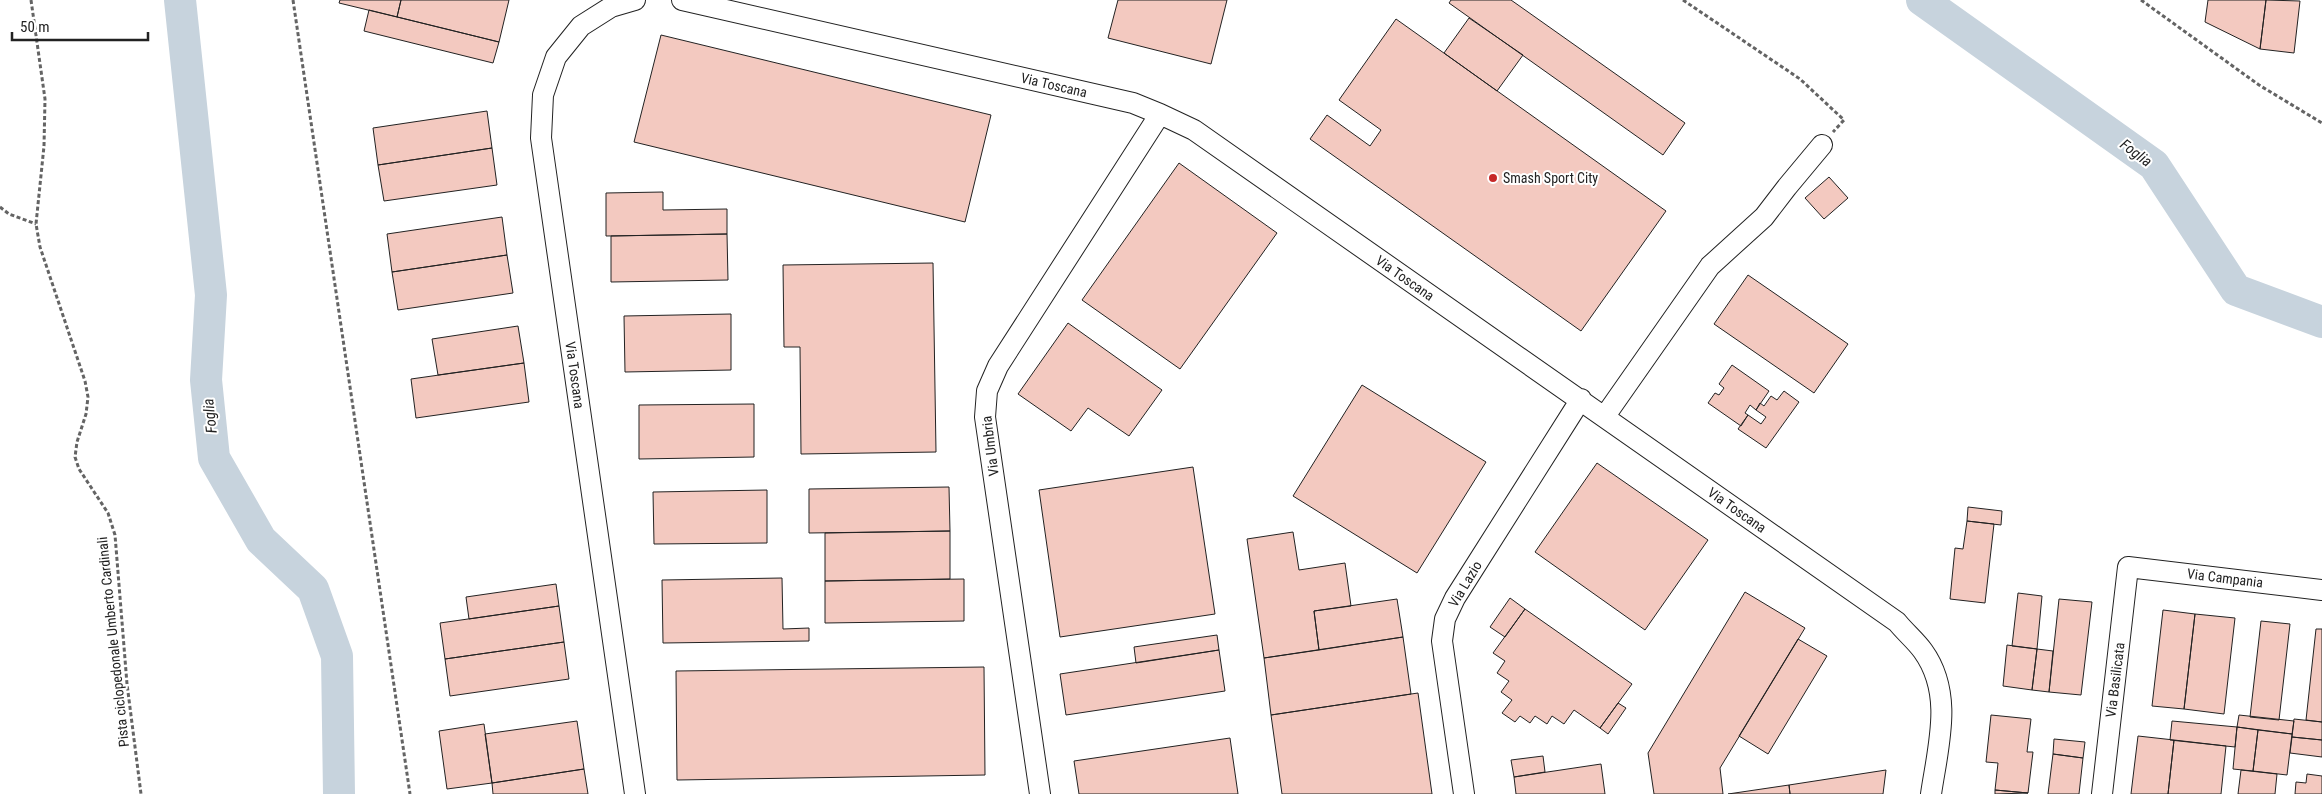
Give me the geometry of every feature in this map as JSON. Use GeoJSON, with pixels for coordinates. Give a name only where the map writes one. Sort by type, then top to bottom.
{"type":"FeatureCollection","features":[{"type":"Feature","properties":{"kind":"street","name":"Via Toscana"},"geometry":{"type":"LineString","coordinates":[[635,0],[611,7],[581,26],[556,57],[543,95],[541,138],[635,794]]}},
{"type":"Feature","properties":{"kind":"street","name":"Via Toscana"},"geometry":{"type":"LineString","coordinates":[[682,0],[1133,104],[1194,130],[1897,622],[1923,651],[1939,682],[1943,718],[1931,794]]}},
{"type":"Feature","properties":{"kind":"street","name":"Via Umbria"},"geometry":{"type":"LineString","coordinates":[[1040,794],[985,417],[987,391],[998,366],[1160,114]]}},
{"type":"Feature","properties":{"kind":"street"},"geometry":{"type":"LineString","coordinates":[[1605,416],[1710,266],[1764,217],[1786,187],[1822,146]]}},
{"type":"Feature","properties":{"kind":"street","name":"Via Lazio"},"geometry":{"type":"LineString","coordinates":[[1464,794],[1442,641],[1445,619],[1455,598],[1581,400]]}},
{"type":"Feature","properties":{"kind":"street","name":"Via Campania"},"geometry":{"type":"LineString","coordinates":[[2128,567],[2322,590]]}},
{"type":"Feature","properties":{"kind":"street","name":"Via Basilicata"},"geometry":{"type":"LineString","coordinates":[[2102,794],[2128,567]]}},
{"type":"Feature","properties":{"kind":"path","name":"Pista ciclopedonale Umberto Cardinali"},"geometry":{"type":"LineString","coordinates":[[30,0],[45,99],[44,146],[36,224],[40,247],[85,381],[88,397],[86,414],[77,442],[75,457],[79,469],[108,513],[115,535],[127,684],[140,794]]}},
{"type":"Feature","properties":{"kind":"path"},"geometry":{"type":"LineString","coordinates":[[293,0],[410,794]]}},
{"type":"Feature","properties":{"kind":"path"},"geometry":{"type":"LineString","coordinates":[[1683,0],[1800,79],[1844,120],[1822,146]]}},
{"type":"Feature","properties":{"kind":"path"},"geometry":{"type":"LineString","coordinates":[[2141,0],[2259,85],[2322,123]]}},
{"type":"Feature","properties":{"kind":"path"},"geometry":{"type":"LineString","coordinates":[[0,207],[9,214],[36,224]]}},
{"type":"Feature","properties":{"kind":"building"},"geometry":{"type":"Polygon","coordinates":[[[340,0],[401,0],[397,17],[339,3],[340,0]]]}},
{"type":"Feature","properties":{"kind":"building"},"geometry":{"type":"Polygon","coordinates":[[[401,0],[509,0],[499,42],[397,17],[401,0]]]}},
{"type":"Feature","properties":{"kind":"building"},"geometry":{"type":"Polygon","coordinates":[[[1118,0],[1227,0],[1211,64],[1108,38],[1118,0]]]}},
{"type":"Feature","properties":{"kind":"building"},"geometry":{"type":"Polygon","coordinates":[[[1451,0],[1511,0],[1685,123],[1663,155],[1449,3],[1451,0]]]}},
{"type":"Feature","properties":{"kind":"building"},"geometry":{"type":"Polygon","coordinates":[[[2208,0],[2266,0],[2260,49],[2205,22],[2208,0]]]}},
{"type":"Feature","properties":{"kind":"building"},"geometry":{"type":"Polygon","coordinates":[[[2266,0],[2300,1],[2294,53],[2260,49],[2266,0]]]}},
{"type":"Feature","properties":{"kind":"building"},"geometry":{"type":"Polygon","coordinates":[[[369,10],[499,42],[493,63],[364,31],[369,10]]]}},
{"type":"Feature","properties":{"kind":"building"},"geometry":{"type":"Polygon","coordinates":[[[1469,18],[1523,55],[1497,91],[1444,53],[1469,18]]]}},
{"type":"Feature","properties":{"kind":"building","name":"Smash Sport City"},"geometry":{"type":"Polygon","coordinates":[[[1396,19],[1666,211],[1581,331],[1310,139],[1327,115],[1370,146],[1381,130],[1339,100],[1396,19]]]}},
{"type":"Feature","properties":{"kind":"building"},"geometry":{"type":"Polygon","coordinates":[[[661,35],[991,115],[965,222],[634,142],[661,35]]]}},
{"type":"Feature","properties":{"kind":"building"},"geometry":{"type":"Polygon","coordinates":[[[487,111],[492,148],[378,165],[373,128],[487,111]]]}},
{"type":"Feature","properties":{"kind":"building"},"geometry":{"type":"Polygon","coordinates":[[[492,148],[497,185],[384,201],[378,165],[492,148]]]}},
{"type":"Feature","properties":{"kind":"building"},"geometry":{"type":"Polygon","coordinates":[[[1179,163],[1277,233],[1180,369],[1082,300],[1179,163]]]}},
{"type":"Feature","properties":{"kind":"building"},"geometry":{"type":"Polygon","coordinates":[[[1829,177],[1848,198],[1824,219],[1805,198],[1829,177]]]}},
{"type":"Feature","properties":{"kind":"building"},"geometry":{"type":"Polygon","coordinates":[[[663,192],[663,210],[727,209],[727,234],[606,236],[606,193],[663,192]]]}},
{"type":"Feature","properties":{"kind":"building"},"geometry":{"type":"Polygon","coordinates":[[[502,217],[507,255],[392,272],[387,234],[502,217]]]}},
{"type":"Feature","properties":{"kind":"building"},"geometry":{"type":"Polygon","coordinates":[[[727,234],[728,280],[611,282],[611,236],[727,234]]]}},
{"type":"Feature","properties":{"kind":"building"},"geometry":{"type":"Polygon","coordinates":[[[507,255],[513,293],[398,310],[392,272],[507,255]]]}},
{"type":"Feature","properties":{"kind":"building"},"geometry":{"type":"Polygon","coordinates":[[[933,263],[936,452],[801,454],[800,347],[784,347],[783,265],[933,263]]]}},
{"type":"Feature","properties":{"kind":"building"},"geometry":{"type":"Polygon","coordinates":[[[1748,275],[1848,344],[1814,393],[1714,324],[1748,275]]]}},
{"type":"Feature","properties":{"kind":"building"},"geometry":{"type":"Polygon","coordinates":[[[731,314],[731,370],[625,372],[624,316],[731,314]]]}},
{"type":"Feature","properties":{"kind":"building"},"geometry":{"type":"Polygon","coordinates":[[[1068,323],[1162,390],[1129,436],[1088,408],[1071,431],[1018,394],[1068,323]]]}},
{"type":"Feature","properties":{"kind":"building"},"geometry":{"type":"Polygon","coordinates":[[[518,326],[524,363],[438,375],[432,339],[518,326]]]}},
{"type":"Feature","properties":{"kind":"building"},"geometry":{"type":"Polygon","coordinates":[[[524,363],[529,402],[416,418],[411,379],[524,363]]]}},
{"type":"Feature","properties":{"kind":"building"},"geometry":{"type":"Polygon","coordinates":[[[1732,365],[1769,391],[1756,410],[1750,405],[1745,413],[1748,415],[1741,426],[1708,403],[1715,393],[1719,395],[1724,388],[1719,384],[1732,365]]]}},
{"type":"Feature","properties":{"kind":"building"},"geometry":{"type":"Polygon","coordinates":[[[1362,385],[1486,462],[1417,573],[1293,496],[1362,385]]]}},
{"type":"Feature","properties":{"kind":"building"},"geometry":{"type":"Polygon","coordinates":[[[1784,391],[1799,402],[1766,448],[1738,429],[1748,415],[1761,424],[1766,417],[1756,410],[1760,403],[1764,406],[1771,396],[1777,400],[1784,391]]]}},
{"type":"Feature","properties":{"kind":"building"},"geometry":{"type":"Polygon","coordinates":[[[754,404],[754,457],[639,459],[639,405],[754,404]]]}},
{"type":"Feature","properties":{"kind":"building"},"geometry":{"type":"Polygon","coordinates":[[[1597,463],[1708,540],[1645,630],[1535,552],[1597,463]]]}},
{"type":"Feature","properties":{"kind":"building"},"geometry":{"type":"Polygon","coordinates":[[[1193,467],[1215,614],[1060,637],[1039,490],[1193,467]]]}},
{"type":"Feature","properties":{"kind":"building"},"geometry":{"type":"Polygon","coordinates":[[[949,487],[950,531],[809,533],[809,489],[949,487]]]}},
{"type":"Feature","properties":{"kind":"building"},"geometry":{"type":"Polygon","coordinates":[[[767,490],[767,543],[654,544],[653,492],[767,490]]]}},
{"type":"Feature","properties":{"kind":"building"},"geometry":{"type":"Polygon","coordinates":[[[1968,507],[2002,511],[2001,525],[1967,521],[1968,507]]]}},
{"type":"Feature","properties":{"kind":"building"},"geometry":{"type":"Polygon","coordinates":[[[1967,521],[1994,524],[1985,603],[1950,599],[1955,548],[1963,549],[1967,521]]]}},
{"type":"Feature","properties":{"kind":"building"},"geometry":{"type":"Polygon","coordinates":[[[950,531],[950,579],[825,581],[825,533],[950,531]]]}},
{"type":"Feature","properties":{"kind":"building"},"geometry":{"type":"Polygon","coordinates":[[[1293,532],[1299,570],[1345,563],[1351,606],[1314,611],[1319,650],[1264,658],[1247,539],[1293,532]]]}},
{"type":"Feature","properties":{"kind":"building"},"geometry":{"type":"Polygon","coordinates":[[[782,578],[783,629],[809,628],[809,641],[663,643],[662,580],[782,578]]]}},
{"type":"Feature","properties":{"kind":"building"},"geometry":{"type":"Polygon","coordinates":[[[964,579],[964,621],[825,623],[825,581],[964,579]]]}},
{"type":"Feature","properties":{"kind":"building"},"geometry":{"type":"Polygon","coordinates":[[[556,584],[559,606],[469,619],[466,597],[556,584]]]}},
{"type":"Feature","properties":{"kind":"building"},"geometry":{"type":"Polygon","coordinates":[[[1745,592],[1805,628],[1720,768],[1723,794],[1654,794],[1648,753],[1745,592]]]}},
{"type":"Feature","properties":{"kind":"building"},"geometry":{"type":"Polygon","coordinates":[[[2018,593],[2042,596],[2037,649],[2012,646],[2018,593]]]}},
{"type":"Feature","properties":{"kind":"building"},"geometry":{"type":"Polygon","coordinates":[[[1510,598],[1525,609],[1505,637],[1490,627],[1510,598]]]}},
{"type":"Feature","properties":{"kind":"building"},"geometry":{"type":"Polygon","coordinates":[[[1397,599],[1403,637],[1319,650],[1314,611],[1397,599]]]}},
{"type":"Feature","properties":{"kind":"building"},"geometry":{"type":"Polygon","coordinates":[[[2059,599],[2092,602],[2081,695],[2049,692],[2059,599]]]}},
{"type":"Feature","properties":{"kind":"building"},"geometry":{"type":"Polygon","coordinates":[[[559,606],[564,642],[445,659],[440,623],[559,606]]]}},
{"type":"Feature","properties":{"kind":"building"},"geometry":{"type":"Polygon","coordinates":[[[1525,609],[1632,684],[1600,728],[1574,710],[1564,724],[1552,716],[1547,724],[1535,716],[1530,723],[1520,716],[1515,722],[1502,713],[1512,700],[1501,692],[1509,681],[1497,673],[1505,661],[1493,653],[1525,609]]]}},
{"type":"Feature","properties":{"kind":"building"},"geometry":{"type":"Polygon","coordinates":[[[2163,610],[2195,614],[2184,709],[2152,706],[2163,610]]]}},
{"type":"Feature","properties":{"kind":"building"},"geometry":{"type":"Polygon","coordinates":[[[2195,614],[2235,618],[2224,714],[2184,709],[2195,614]]]}},
{"type":"Feature","properties":{"kind":"building"},"geometry":{"type":"Polygon","coordinates":[[[2261,621],[2290,624],[2279,720],[2250,717],[2261,621]]]}},
{"type":"Feature","properties":{"kind":"building"},"geometry":{"type":"Polygon","coordinates":[[[2316,629],[2322,629],[2322,722],[2306,720],[2316,629]]]}},
{"type":"Feature","properties":{"kind":"building"},"geometry":{"type":"Polygon","coordinates":[[[1217,635],[1219,650],[1136,663],[1134,647],[1217,635]]]}},
{"type":"Feature","properties":{"kind":"building"},"geometry":{"type":"Polygon","coordinates":[[[1403,637],[1411,694],[1271,715],[1264,658],[1403,637]]]}},
{"type":"Feature","properties":{"kind":"building"},"geometry":{"type":"Polygon","coordinates":[[[1798,639],[1827,656],[1768,754],[1739,736],[1798,639]]]}},
{"type":"Feature","properties":{"kind":"building"},"geometry":{"type":"Polygon","coordinates":[[[564,642],[569,679],[450,696],[445,659],[564,642]]]}},
{"type":"Feature","properties":{"kind":"building"},"geometry":{"type":"Polygon","coordinates":[[[2007,645],[2037,649],[2032,690],[2003,686],[2007,645]]]}},
{"type":"Feature","properties":{"kind":"building"},"geometry":{"type":"Polygon","coordinates":[[[2037,649],[2053,651],[2049,692],[2032,690],[2037,649]]]}},
{"type":"Feature","properties":{"kind":"building"},"geometry":{"type":"Polygon","coordinates":[[[1219,650],[1225,691],[1066,715],[1060,674],[1219,650]]]}},
{"type":"Feature","properties":{"kind":"building"},"geometry":{"type":"Polygon","coordinates":[[[984,667],[985,775],[677,780],[676,671],[984,667]]]}},
{"type":"Feature","properties":{"kind":"building"},"geometry":{"type":"Polygon","coordinates":[[[1418,693],[1432,794],[1282,794],[1271,715],[1418,693]]]}},
{"type":"Feature","properties":{"kind":"building"},"geometry":{"type":"Polygon","coordinates":[[[1618,703],[1626,708],[1608,734],[1600,728],[1618,703]]]}},
{"type":"Feature","properties":{"kind":"building"},"geometry":{"type":"Polygon","coordinates":[[[1991,715],[2031,719],[2027,752],[2033,752],[2028,793],[1995,790],[1998,763],[1986,762],[1991,715]]]}},
{"type":"Feature","properties":{"kind":"building"},"geometry":{"type":"Polygon","coordinates":[[[2239,715],[2294,721],[2292,734],[2237,727],[2239,715]]]}},
{"type":"Feature","properties":{"kind":"building"},"geometry":{"type":"Polygon","coordinates":[[[2294,719],[2322,722],[2322,740],[2292,737],[2294,719]]]}},
{"type":"Feature","properties":{"kind":"building"},"geometry":{"type":"Polygon","coordinates":[[[577,721],[584,769],[492,783],[485,734],[577,721]]]}},
{"type":"Feature","properties":{"kind":"building"},"geometry":{"type":"Polygon","coordinates":[[[2172,721],[2237,727],[2235,747],[2170,740],[2172,721]]]}},
{"type":"Feature","properties":{"kind":"building"},"geometry":{"type":"Polygon","coordinates":[[[484,724],[492,783],[447,789],[439,731],[484,724]]]}},
{"type":"Feature","properties":{"kind":"building"},"geometry":{"type":"Polygon","coordinates":[[[2237,727],[2258,730],[2253,771],[2233,769],[2237,727]]]}},
{"type":"Feature","properties":{"kind":"building"},"geometry":{"type":"Polygon","coordinates":[[[2258,730],[2292,734],[2287,775],[2253,771],[2258,730]]]}},
{"type":"Feature","properties":{"kind":"building"},"geometry":{"type":"Polygon","coordinates":[[[2138,736],[2174,740],[2168,794],[2131,794],[2138,736]]]}},
{"type":"Feature","properties":{"kind":"building"},"geometry":{"type":"Polygon","coordinates":[[[2292,737],[2322,740],[2322,757],[2290,753],[2292,737]]]}},
{"type":"Feature","properties":{"kind":"building"},"geometry":{"type":"Polygon","coordinates":[[[1230,738],[1238,794],[1079,794],[1074,761],[1230,738]]]}},
{"type":"Feature","properties":{"kind":"building"},"geometry":{"type":"Polygon","coordinates":[[[2054,739],[2085,742],[2083,758],[2053,754],[2054,739]]]}},
{"type":"Feature","properties":{"kind":"building"},"geometry":{"type":"Polygon","coordinates":[[[2174,740],[2226,746],[2221,794],[2168,794],[2174,740]]]}},
{"type":"Feature","properties":{"kind":"building"},"geometry":{"type":"Polygon","coordinates":[[[2053,754],[2083,758],[2079,794],[2048,794],[2053,754]]]}},
{"type":"Feature","properties":{"kind":"building"},"geometry":{"type":"Polygon","coordinates":[[[1543,756],[1545,772],[1514,777],[1511,760],[1543,756]]]}},
{"type":"Feature","properties":{"kind":"building"},"geometry":{"type":"Polygon","coordinates":[[[1601,764],[1605,794],[1516,794],[1514,777],[1601,764]]]}},
{"type":"Feature","properties":{"kind":"building"},"geometry":{"type":"Polygon","coordinates":[[[584,769],[588,794],[493,794],[492,783],[584,769]]]}},
{"type":"Feature","properties":{"kind":"building"},"geometry":{"type":"Polygon","coordinates":[[[1886,770],[1883,794],[1790,794],[1789,785],[1886,770]]]}},
{"type":"Feature","properties":{"kind":"building"},"geometry":{"type":"Polygon","coordinates":[[[2241,770],[2277,774],[2275,794],[2238,794],[2241,770]]]}},
{"type":"Feature","properties":{"kind":"building"},"geometry":{"type":"Polygon","coordinates":[[[2307,774],[2322,776],[2322,794],[2295,794],[2296,782],[2306,783],[2307,774]]]}},
{"type":"Feature","properties":{"kind":"building"},"geometry":{"type":"Polygon","coordinates":[[[1789,785],[1790,794],[1728,794],[1789,785]]]}},
{"type":"Feature","properties":{"kind":"building"},"geometry":{"type":"Polygon","coordinates":[[[1995,790],[2028,793],[1995,794],[1995,790]]]}},
{"type":"Feature","properties":{"kind":"waterway","name":"Foglia"},"geometry":{"type":"LineString","coordinates":[[180,0],[211,295],[206,380],[214,458],[261,540],[313,589],[337,656],[339,794]]}},
{"type":"Feature","properties":{"kind":"waterway","name":"Foglia"},"geometry":{"type":"LineString","coordinates":[[1922,0],[2154,165],[2236,290],[2322,322]]}},
{"type":"Feature","properties":{"kind":"place","name":"Smash Sport City"},"geometry":{"type":"Point","coordinates":[1493,178]}}]}
